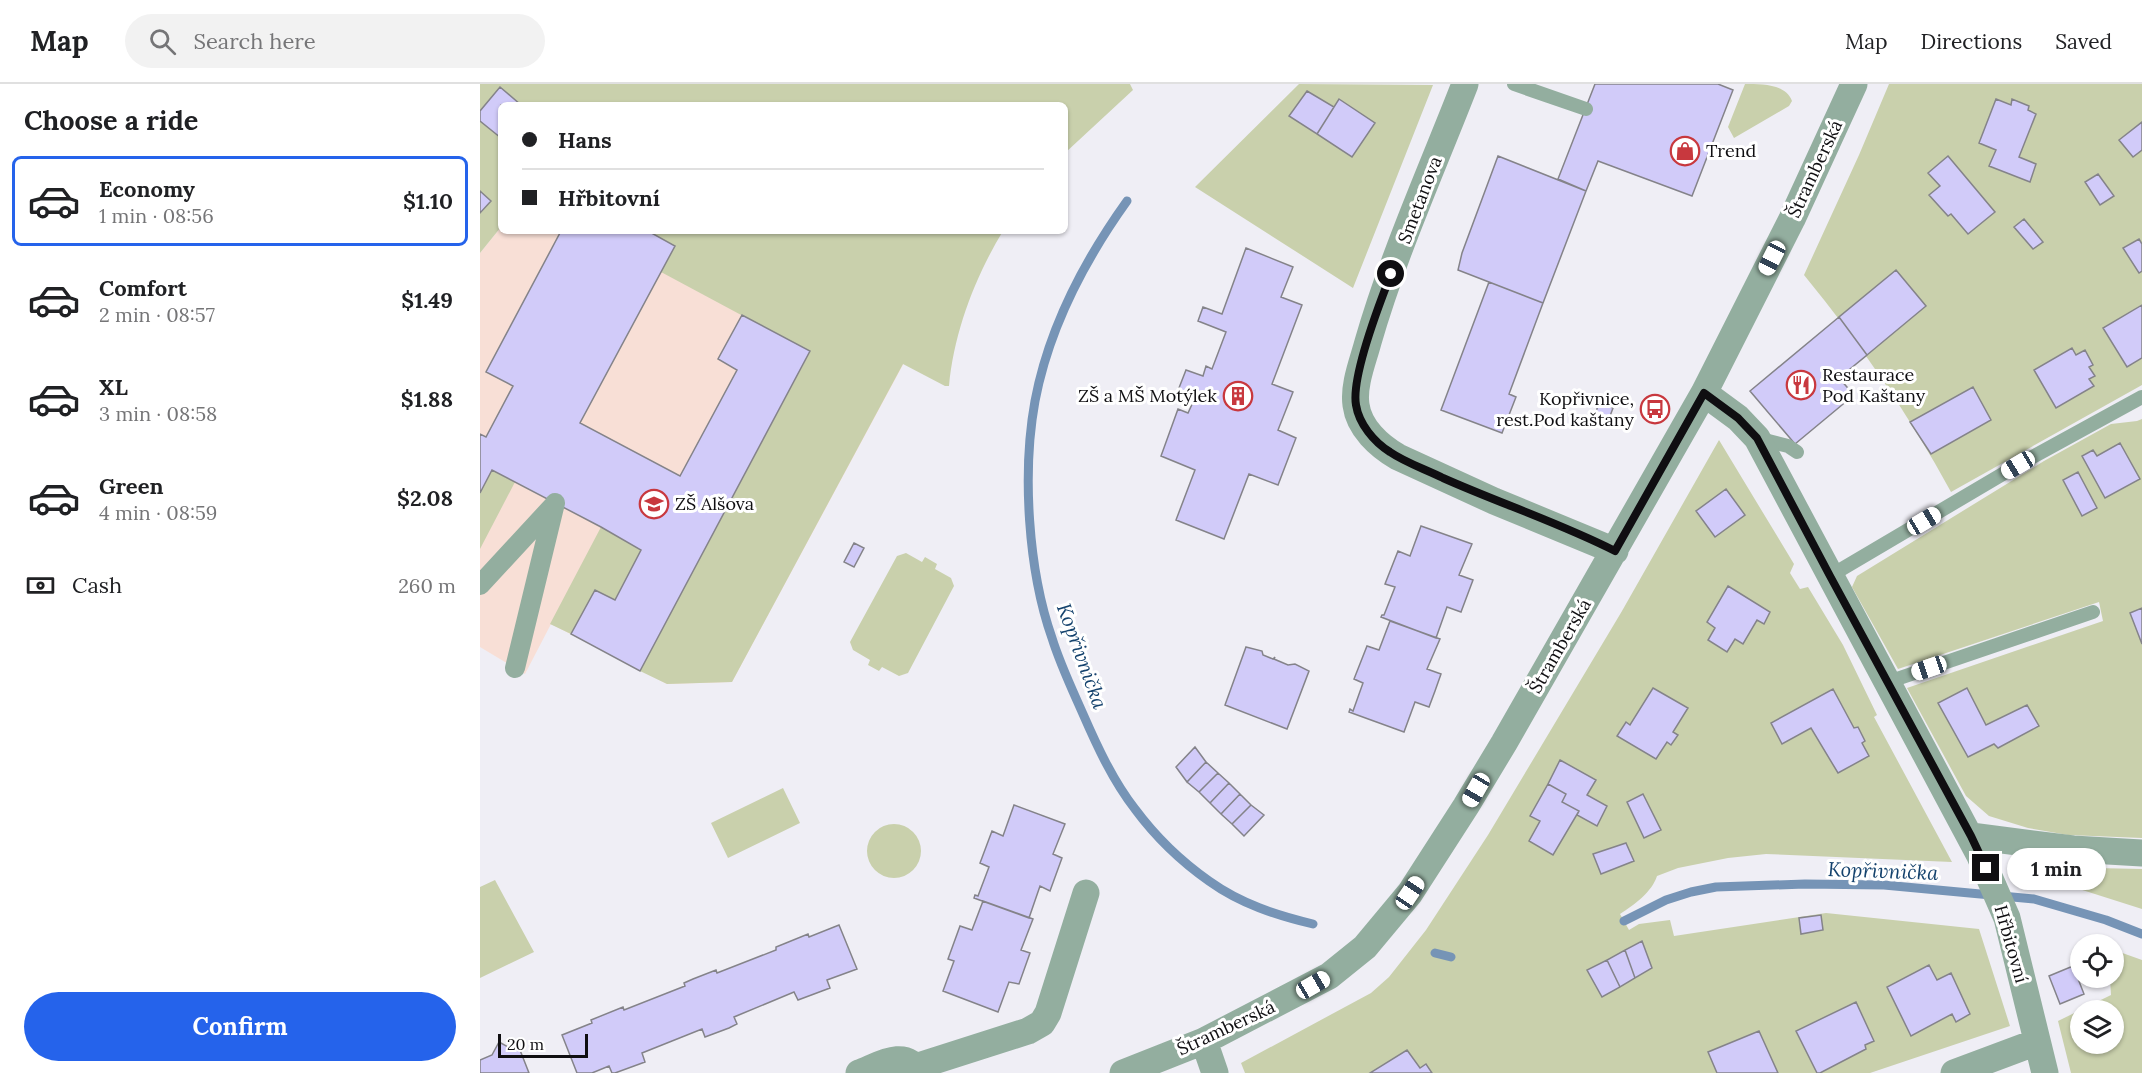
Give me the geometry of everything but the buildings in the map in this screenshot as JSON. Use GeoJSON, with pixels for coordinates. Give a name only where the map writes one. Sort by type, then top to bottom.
{"type":"FeatureCollection","features":[{"type":"Feature","properties":{"kind":"street","name":"Smetanova"},"geometry":{"type":"LineString","coordinates":[[1465,84],[1378,309],[1355,398],[1359,417],[1373,437],[1398,457],[1494,501],[1615,551]]}},
{"type":"Feature","properties":{"kind":"street","name":"Štramberská"},"geometry":{"type":"LineString","coordinates":[[1123,1073],[1204,1041],[1321,981],[1365,947],[1410,893],[1466,806],[1704,393],[1792,219],[1854,84]]}},
{"type":"Feature","properties":{"kind":"street","name":"Hřbitovní"},"geometry":{"type":"LineString","coordinates":[[1704,393],[1738,418],[1757,438],[1971,836],[2007,918],[2045,1073]]}},
{"type":"Feature","properties":{"kind":"street"},"geometry":{"type":"LineString","coordinates":[[480,585],[555,503],[515,668]]}},
{"type":"Feature","properties":{"kind":"street"},"geometry":{"type":"LineString","coordinates":[[1971,836],[2073,849],[2142,853]]}},
{"type":"Feature","properties":{"kind":"street"},"geometry":{"type":"LineString","coordinates":[[859,1073],[899,1059],[908,1060],[916,1070],[1028,1031],[1042,1023],[1056,992],[1086,893]]}},
{"type":"Feature","properties":{"kind":"street"},"geometry":{"type":"LineString","coordinates":[[1204,1041],[1215,1073]]}},
{"type":"Feature","properties":{"kind":"street"},"geometry":{"type":"LineString","coordinates":[[1954,1073],[2037,1042]]}},
{"type":"Feature","properties":{"kind":"lane"},"geometry":{"type":"LineString","coordinates":[[1514,84],[1586,109]]}},
{"type":"Feature","properties":{"kind":"lane"},"geometry":{"type":"LineString","coordinates":[[1830,576],[2018,465],[2142,397]]}},
{"type":"Feature","properties":{"kind":"lane"},"geometry":{"type":"LineString","coordinates":[[1757,438],[1788,446],[1797,452]]}},
{"type":"Feature","properties":{"kind":"lane"},"geometry":{"type":"LineString","coordinates":[[1888,682],[2093,612]]}},
{"type":"Feature","properties":{"kind":"shaded area","name":"ZŠ Alšova"},"geometry":{"type":"Polygon","coordinates":[[[498,231],[498,234],[973,234],[732,682],[667,684],[551,624],[525,674],[480,647],[480,253],[498,231]]]}},
{"type":"Feature","properties":{"kind":"green space"},"geometry":{"type":"Polygon","coordinates":[[[480,84],[1130,84],[1133,90],[1068,150],[1068,102],[498,102],[498,231],[480,253],[480,84]]]}},
{"type":"Feature","properties":{"kind":"green space"},"geometry":{"type":"Polygon","coordinates":[[[1299,84],[1433,85],[1353,288],[1195,187],[1299,84]]]}},
{"type":"Feature","properties":{"kind":"green space"},"geometry":{"type":"Polygon","coordinates":[[[1745,84],[1779,88],[1789,95],[1792,101],[1789,106],[1734,138],[1728,127],[1745,84]]]}},
{"type":"Feature","properties":{"kind":"green space"},"geometry":{"type":"Polygon","coordinates":[[[1889,84],[2142,84],[2142,385],[1951,492],[1883,380],[1804,275],[1889,84]]]}},
{"type":"Feature","properties":{"kind":"green space"},"geometry":{"type":"Polygon","coordinates":[[[653,234],[1001,234],[983,267],[967,306],[956,345],[949,386],[903,364],[732,682],[667,684],[640,671],[810,352],[661,272],[675,246],[653,234]]]}},
{"type":"Feature","properties":{"kind":"green space"},"geometry":{"type":"Polygon","coordinates":[[[2142,419],[2142,838],[2068,835],[2028,828],[1989,816],[1966,796],[1907,688],[2103,621],[2099,602],[1898,669],[1852,587],[1857,576],[2044,461],[2111,424],[2142,419]]]}},
{"type":"Feature","properties":{"kind":"green space"},"geometry":{"type":"Polygon","coordinates":[[[1719,440],[1794,564],[1790,573],[1800,589],[1808,587],[1843,645],[1877,715],[1874,717],[1952,862],[1766,854],[1728,858],[1678,868],[1657,876],[1647,893],[1620,914],[1629,930],[1639,924],[1670,920],[1674,936],[1826,913],[1979,929],[2010,1026],[1870,1073],[1245,1073],[1241,1063],[1371,993],[1389,977],[1426,930],[1488,835],[1622,611],[1719,440]]]}},
{"type":"Feature","properties":{"kind":"green space"},"geometry":{"type":"Polygon","coordinates":[[[492,470],[515,482],[480,549],[480,493],[492,470]]]}},
{"type":"Feature","properties":{"kind":"green space"},"geometry":{"type":"Polygon","coordinates":[[[601,527],[641,550],[615,600],[595,590],[571,634],[550,624],[601,527]]]}},
{"type":"Feature","properties":{"kind":"green space"},"geometry":{"type":"Polygon","coordinates":[[[906,553],[922,562],[925,557],[937,564],[935,569],[951,578],[954,586],[908,673],[899,676],[882,667],[879,671],[868,665],[870,660],[853,650],[850,642],[897,556],[906,553]]]}},
{"type":"Feature","properties":{"kind":"green space"},"geometry":{"type":"Polygon","coordinates":[[[783,788],[800,823],[728,858],[711,823],[783,788]]]}},
{"type":"Feature","properties":{"kind":"green space"},"geometry":{"type":"Polygon","coordinates":[[[889,824],[899,824],[909,828],[917,836],[921,851],[917,866],[909,874],[899,878],[889,878],[879,874],[871,866],[867,856],[867,846],[871,836],[879,828],[889,824]]]}},
{"type":"Feature","properties":{"kind":"green space"},"geometry":{"type":"Polygon","coordinates":[[[2048,867],[2142,869],[2142,909],[2016,869],[2048,867]]]}},
{"type":"Feature","properties":{"kind":"green space"},"geometry":{"type":"Polygon","coordinates":[[[495,880],[534,952],[480,978],[480,887],[495,880]]]}},
{"type":"Feature","properties":{"kind":"green space"},"geometry":{"type":"Polygon","coordinates":[[[2124,954],[2142,960],[2142,1073],[2071,1073],[2058,1021],[2070,1015],[2070,1054],[2124,1054],[2124,1000],[2101,1000],[2111,995],[2111,988],[2124,988],[2124,954]]]}},
{"type":"Feature","properties":{"kind":"waterway","name":"Kopřivnička"},"geometry":{"type":"LineString","coordinates":[[1127,201],[1096,247],[1070,296],[1049,347],[1035,401],[1028,489],[1033,552],[1044,611],[1062,667],[1100,751],[1120,787],[1151,829],[1189,866],[1221,889],[1259,908],[1313,924]]}},
{"type":"Feature","properties":{"kind":"waterway","name":"Kopřivnička"},"geometry":{"type":"LineString","coordinates":[[1624,921],[1666,900],[1716,887],[1805,884],[1884,885],[2034,899],[2106,920],[2142,934]]}},
{"type":"Feature","properties":{"kind":"waterway","name":"Kopřivnička"},"geometry":{"type":"LineString","coordinates":[[1435,953],[1451,957]]}},
{"type":"Feature","properties":{"kind":"place","name":"Trend"},"geometry":{"type":"Point","coordinates":[1685,151]}},
{"type":"Feature","properties":{"kind":"place","name":"Restaurace Pod Kaštany"},"geometry":{"type":"Point","coordinates":[1801,385]}},
{"type":"Feature","properties":{"kind":"place","name":"ZŠ a MŠ Motýlek"},"geometry":{"type":"Point","coordinates":[1238,396]}},
{"type":"Feature","properties":{"kind":"place","name":"Kopřivnice, rest.Pod kaštany"},"geometry":{"type":"Point","coordinates":[1655,409]}},
{"type":"Feature","properties":{"kind":"place","name":"ZŠ Alšova"},"geometry":{"type":"Point","coordinates":[654,504]}},
{"type":"Feature","properties":{"kind":"route"},"geometry":{"type":"LineString","coordinates":[[1391,274],[1378,309],[1358,382],[1355,398],[1359,417],[1367,430],[1388,451],[1494,501],[1615,551],[1704,393],[1747,426],[1757,438],[1971,836],[1986,868]]}}]}
